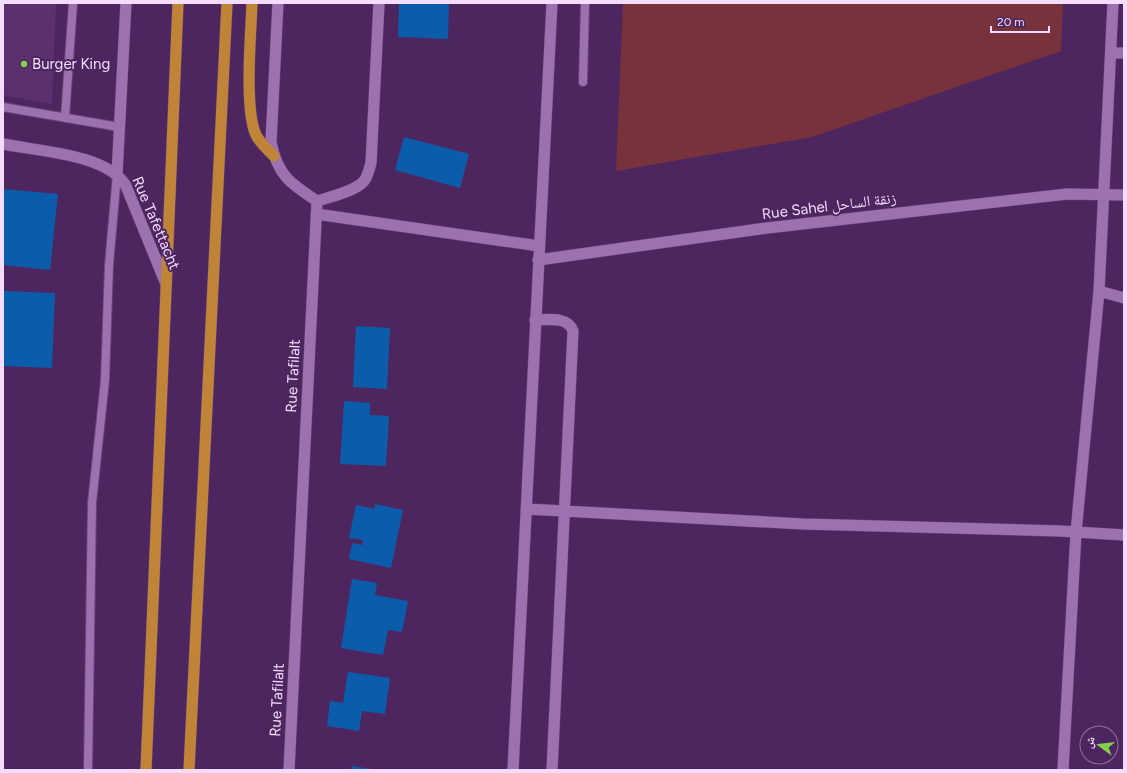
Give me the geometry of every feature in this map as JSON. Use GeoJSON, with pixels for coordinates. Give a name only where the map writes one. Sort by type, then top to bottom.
{"type":"FeatureCollection","features":[{"type":"Feature","properties":{"kind":"highway"},"geometry":{"type":"LineString","coordinates":[[146,770],[178,3]]}},
{"type":"Feature","properties":{"kind":"highway"},"geometry":{"type":"LineString","coordinates":[[189,770],[227,3]]}},
{"type":"Feature","properties":{"kind":"highway"},"geometry":{"type":"LineString","coordinates":[[252,3],[250,108],[256,134],[264,146],[274,156]]}},
{"type":"Feature","properties":{"kind":"street"},"geometry":{"type":"LineString","coordinates":[[117,174],[126,3]]}},
{"type":"Feature","properties":{"kind":"street"},"geometry":{"type":"LineString","coordinates":[[278,3],[271,142],[274,156],[281,172],[292,184],[317,201],[358,186],[365,180],[368,174],[370,163],[379,3]]}},
{"type":"Feature","properties":{"kind":"street"},"geometry":{"type":"LineString","coordinates":[[513,770],[552,3]]}},
{"type":"Feature","properties":{"kind":"street"},"geometry":{"type":"LineString","coordinates":[[1063,770],[1076,532],[1099,291],[1102,194],[1113,3]]}},
{"type":"Feature","properties":{"kind":"street"},"geometry":{"type":"LineString","coordinates":[[1111,52],[1124,53]]}},
{"type":"Feature","properties":{"kind":"street","name":"Rue Tafettacht"},"geometry":{"type":"LineString","coordinates":[[3,144],[84,159],[105,166],[117,174],[126,186],[166,284]]}},
{"type":"Feature","properties":{"kind":"street","name":"Rue Sahel زنقة الساحل"},"geometry":{"type":"LineString","coordinates":[[538,260],[767,228],[1067,194],[1124,195]]}},
{"type":"Feature","properties":{"kind":"street","name":"Rue Tafilalt"},"geometry":{"type":"LineString","coordinates":[[289,770],[317,201]]}},
{"type":"Feature","properties":{"kind":"street"},"geometry":{"type":"LineString","coordinates":[[316,214],[539,246]]}},
{"type":"Feature","properties":{"kind":"street"},"geometry":{"type":"LineString","coordinates":[[1099,291],[1124,298]]}},
{"type":"Feature","properties":{"kind":"street"},"geometry":{"type":"LineString","coordinates":[[535,320],[565,321],[572,327],[573,331],[552,770]]}},
{"type":"Feature","properties":{"kind":"street"},"geometry":{"type":"LineString","coordinates":[[526,508],[803,524],[1124,534]]}},
{"type":"Feature","properties":{"kind":"lane"},"geometry":{"type":"LineString","coordinates":[[65,118],[73,3]]}},
{"type":"Feature","properties":{"kind":"lane"},"geometry":{"type":"LineString","coordinates":[[583,82],[585,3]]}},
{"type":"Feature","properties":{"kind":"lane"},"geometry":{"type":"LineString","coordinates":[[3,107],[119,126]]}},
{"type":"Feature","properties":{"kind":"lane"},"geometry":{"type":"LineString","coordinates":[[88,770],[92,503],[105,380],[109,265],[117,174]]}},
{"type":"Feature","properties":{"kind":"shaded area"},"geometry":{"type":"Polygon","coordinates":[[[3,3],[56,3],[52,104],[3,95],[3,3]]]}},
{"type":"Feature","properties":{"kind":"shaded area"},"geometry":{"type":"Polygon","coordinates":[[[623,3],[1063,3],[1061,51],[812,137],[616,171],[623,3]]]}},
{"type":"Feature","properties":{"kind":"building"},"geometry":{"type":"Polygon","coordinates":[[[399,3],[449,3],[448,39],[398,37],[399,3]]]}},
{"type":"Feature","properties":{"kind":"building"},"geometry":{"type":"Polygon","coordinates":[[[404,137],[469,154],[460,188],[395,170],[404,137]]]}},
{"type":"Feature","properties":{"kind":"building"},"geometry":{"type":"Polygon","coordinates":[[[3,189],[58,194],[50,270],[3,265],[3,189]]]}},
{"type":"Feature","properties":{"kind":"building"},"geometry":{"type":"Polygon","coordinates":[[[3,291],[55,293],[52,368],[3,366],[3,291]]]}},
{"type":"Feature","properties":{"kind":"building"},"geometry":{"type":"Polygon","coordinates":[[[356,326],[390,328],[387,389],[353,387],[356,326]]]}},
{"type":"Feature","properties":{"kind":"building"},"geometry":{"type":"Polygon","coordinates":[[[344,401],[370,403],[370,415],[389,416],[386,466],[340,464],[344,401]]]}},
{"type":"Feature","properties":{"kind":"building"},"geometry":{"type":"Polygon","coordinates":[[[375,504],[403,510],[391,568],[349,559],[352,543],[362,545],[363,540],[349,538],[356,505],[375,509],[375,504]]]}},
{"type":"Feature","properties":{"kind":"building"},"geometry":{"type":"Polygon","coordinates":[[[352,579],[377,583],[375,595],[408,601],[402,632],[388,630],[383,655],[341,648],[352,579]]]}},
{"type":"Feature","properties":{"kind":"building"},"geometry":{"type":"Polygon","coordinates":[[[348,672],[390,678],[385,714],[362,711],[359,731],[327,726],[330,701],[343,703],[348,672]]]}},
{"type":"Feature","properties":{"kind":"building"},"geometry":{"type":"Polygon","coordinates":[[[352,766],[371,769],[371,770],[351,770],[352,766]]]}},
{"type":"Feature","properties":{"kind":"place","name":"Burger King"},"geometry":{"type":"Point","coordinates":[24,64]}}]}
